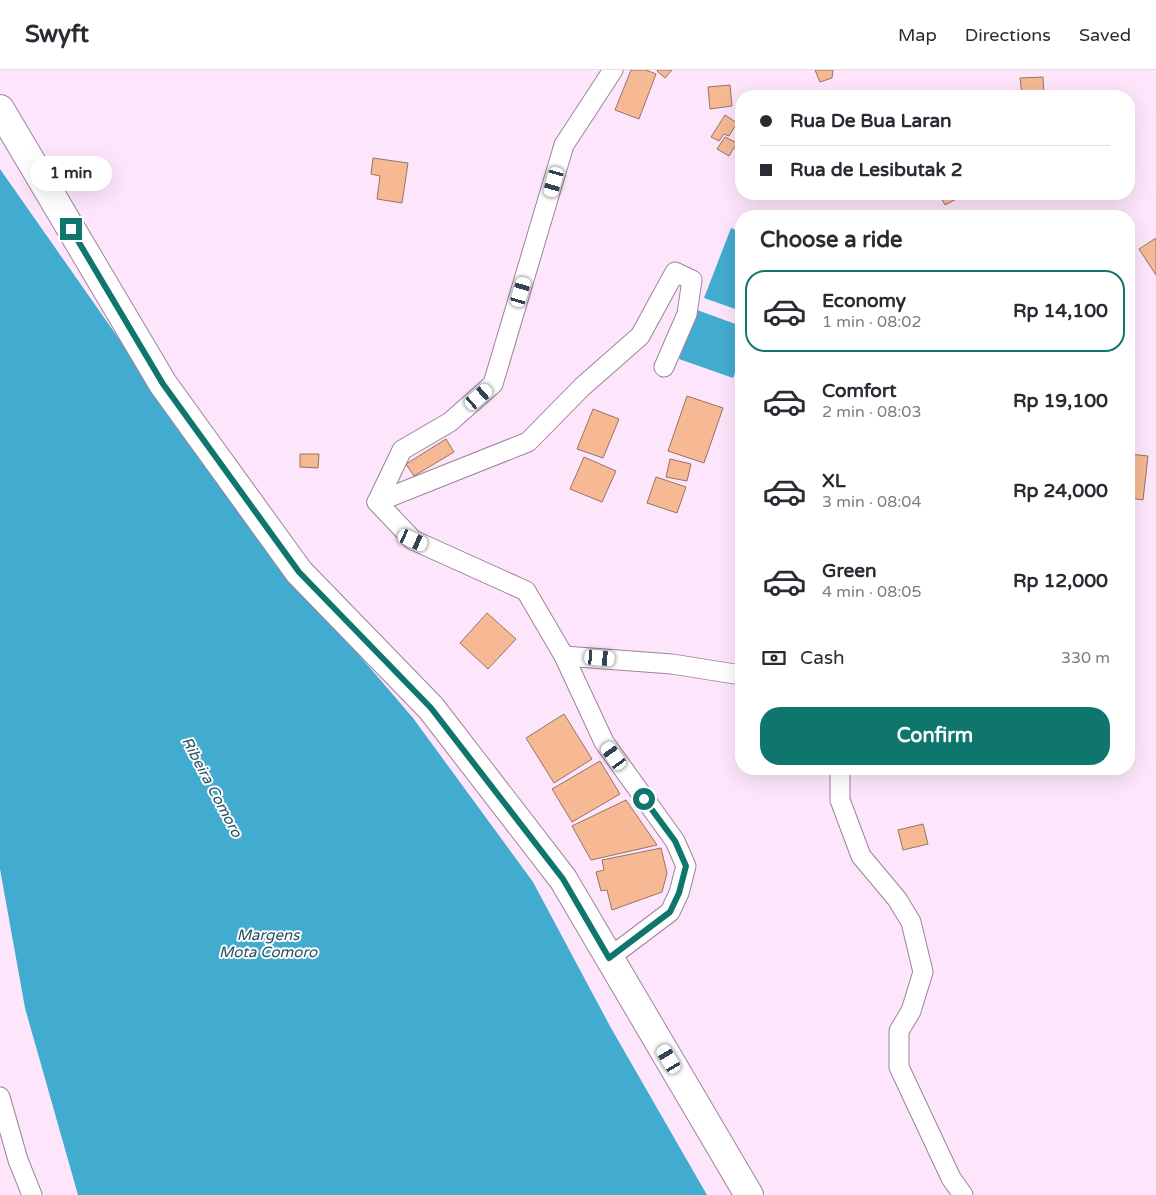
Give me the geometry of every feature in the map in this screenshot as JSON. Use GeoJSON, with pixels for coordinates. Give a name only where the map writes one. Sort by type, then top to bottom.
{"type":"FeatureCollection","features":[{"type":"Feature","properties":{"kind":"main road"},"geometry":{"type":"LineString","coordinates":[[0,109],[163,384],[299,572],[431,708],[563,879],[749,1195]]}},
{"type":"Feature","properties":{"kind":"street"},"geometry":{"type":"LineString","coordinates":[[378,502],[402,450],[450,422],[493,384],[564,145],[613,70]]}},
{"type":"Feature","properties":{"kind":"street"},"geometry":{"type":"LineString","coordinates":[[378,502],[528,442],[582,387],[640,336],[675,272],[692,280],[687,314],[664,367]]}},
{"type":"Feature","properties":{"kind":"street"},"geometry":{"type":"LineString","coordinates":[[378,502],[413,540],[526,591],[564,656],[604,742],[675,841],[686,866],[679,893],[670,912],[609,958]]}},
{"type":"Feature","properties":{"kind":"street"},"geometry":{"type":"LineString","coordinates":[[564,656],[672,664],[735,674]]}},
{"type":"Feature","properties":{"kind":"street"},"geometry":{"type":"LineString","coordinates":[[840,775],[840,800],[861,856],[897,899],[911,922],[923,972],[911,1011],[899,1031],[899,1067],[951,1178],[963,1195]]}},
{"type":"Feature","properties":{"kind":"street"},"geometry":{"type":"LineString","coordinates":[[0,1097],[18,1160],[32,1195]]}},
{"type":"Feature","properties":{"kind":"water","name":"Margens Mota Comoro"},"geometry":{"type":"Polygon","coordinates":[[[0,169],[257,536],[413,718],[533,882],[611,1028],[707,1195],[78,1195],[25,1008],[0,869],[0,169]]]}},
{"type":"Feature","properties":{"kind":"water"},"geometry":{"type":"Polygon","coordinates":[[[731,228],[735,230],[735,309],[704,298],[731,228]]]}},
{"type":"Feature","properties":{"kind":"water"},"geometry":{"type":"Polygon","coordinates":[[[697,310],[735,324],[735,373],[733,378],[679,359],[697,310]]]}},
{"type":"Feature","properties":{"kind":"building"},"geometry":{"type":"Polygon","coordinates":[[[631,70],[646,70],[656,74],[639,119],[615,110],[631,70]]]}},
{"type":"Feature","properties":{"kind":"building"},"geometry":{"type":"Polygon","coordinates":[[[658,70],[672,70],[665,78],[658,70]]]}},
{"type":"Feature","properties":{"kind":"building"},"geometry":{"type":"Polygon","coordinates":[[[815,70],[833,70],[832,78],[820,82],[815,70]]]}},
{"type":"Feature","properties":{"kind":"building"},"geometry":{"type":"Polygon","coordinates":[[[1043,77],[1044,90],[1021,90],[1020,78],[1043,77]]]}},
{"type":"Feature","properties":{"kind":"building"},"geometry":{"type":"Polygon","coordinates":[[[730,85],[732,106],[710,109],[708,87],[730,85]]]}},
{"type":"Feature","properties":{"kind":"building"},"geometry":{"type":"Polygon","coordinates":[[[725,115],[735,122],[735,126],[729,136],[724,134],[719,141],[711,137],[725,115]]]}},
{"type":"Feature","properties":{"kind":"building"},"geometry":{"type":"Polygon","coordinates":[[[725,137],[735,142],[735,146],[729,156],[717,149],[725,137]]]}},
{"type":"Feature","properties":{"kind":"building"},"geometry":{"type":"Polygon","coordinates":[[[373,158],[408,163],[402,203],[377,199],[380,176],[371,174],[373,158]]]}},
{"type":"Feature","properties":{"kind":"building"},"geometry":{"type":"Polygon","coordinates":[[[942,200],[955,200],[945,205],[942,200]]]}},
{"type":"Feature","properties":{"kind":"building"},"geometry":{"type":"Polygon","coordinates":[[[1156,238],[1156,275],[1139,249],[1156,238]]]}},
{"type":"Feature","properties":{"kind":"building"},"geometry":{"type":"Polygon","coordinates":[[[687,396],[723,408],[704,463],[668,451],[687,396]]]}},
{"type":"Feature","properties":{"kind":"building"},"geometry":{"type":"Polygon","coordinates":[[[593,409],[619,419],[603,458],[577,449],[593,409]]]}},
{"type":"Feature","properties":{"kind":"building"},"geometry":{"type":"Polygon","coordinates":[[[446,439],[454,452],[414,476],[406,464],[446,439]]]}},
{"type":"Feature","properties":{"kind":"building"},"geometry":{"type":"Polygon","coordinates":[[[300,454],[319,454],[318,468],[300,467],[300,454]]]}},
{"type":"Feature","properties":{"kind":"building"},"geometry":{"type":"Polygon","coordinates":[[[1135,455],[1148,456],[1143,500],[1135,499],[1135,455]]]}},
{"type":"Feature","properties":{"kind":"building"},"geometry":{"type":"Polygon","coordinates":[[[584,457],[616,471],[602,502],[570,489],[584,457]]]}},
{"type":"Feature","properties":{"kind":"building"},"geometry":{"type":"Polygon","coordinates":[[[670,459],[691,464],[687,481],[666,477],[670,459]]]}},
{"type":"Feature","properties":{"kind":"building"},"geometry":{"type":"Polygon","coordinates":[[[656,477],[686,487],[677,513],[647,503],[656,477]]]}},
{"type":"Feature","properties":{"kind":"building"},"geometry":{"type":"Polygon","coordinates":[[[487,613],[516,639],[488,669],[460,643],[487,613]]]}},
{"type":"Feature","properties":{"kind":"building"},"geometry":{"type":"Polygon","coordinates":[[[564,714],[592,759],[554,783],[526,738],[564,714]]]}},
{"type":"Feature","properties":{"kind":"building"},"geometry":{"type":"Polygon","coordinates":[[[600,761],[620,794],[572,822],[552,789],[600,761]]]}},
{"type":"Feature","properties":{"kind":"building"},"geometry":{"type":"Polygon","coordinates":[[[626,800],[657,845],[591,860],[572,826],[626,800]]]}},
{"type":"Feature","properties":{"kind":"building"},"geometry":{"type":"Polygon","coordinates":[[[923,824],[928,844],[903,850],[898,830],[923,824]]]}},
{"type":"Feature","properties":{"kind":"building"},"geometry":{"type":"Polygon","coordinates":[[[661,848],[667,873],[662,892],[612,910],[607,890],[601,891],[596,872],[604,870],[602,860],[661,848]]]}},
{"type":"Feature","properties":{"kind":"route"},"geometry":{"type":"LineString","coordinates":[[71,229],[163,384],[299,572],[431,708],[563,879],[609,958],[670,912],[679,893],[686,866],[675,841],[644,799]]}},
{"type":"Feature","properties":{"kind":"water label","name":"Ribeira Comoro"},"geometry":{"type":"Point","coordinates":[212,787]}}]}
